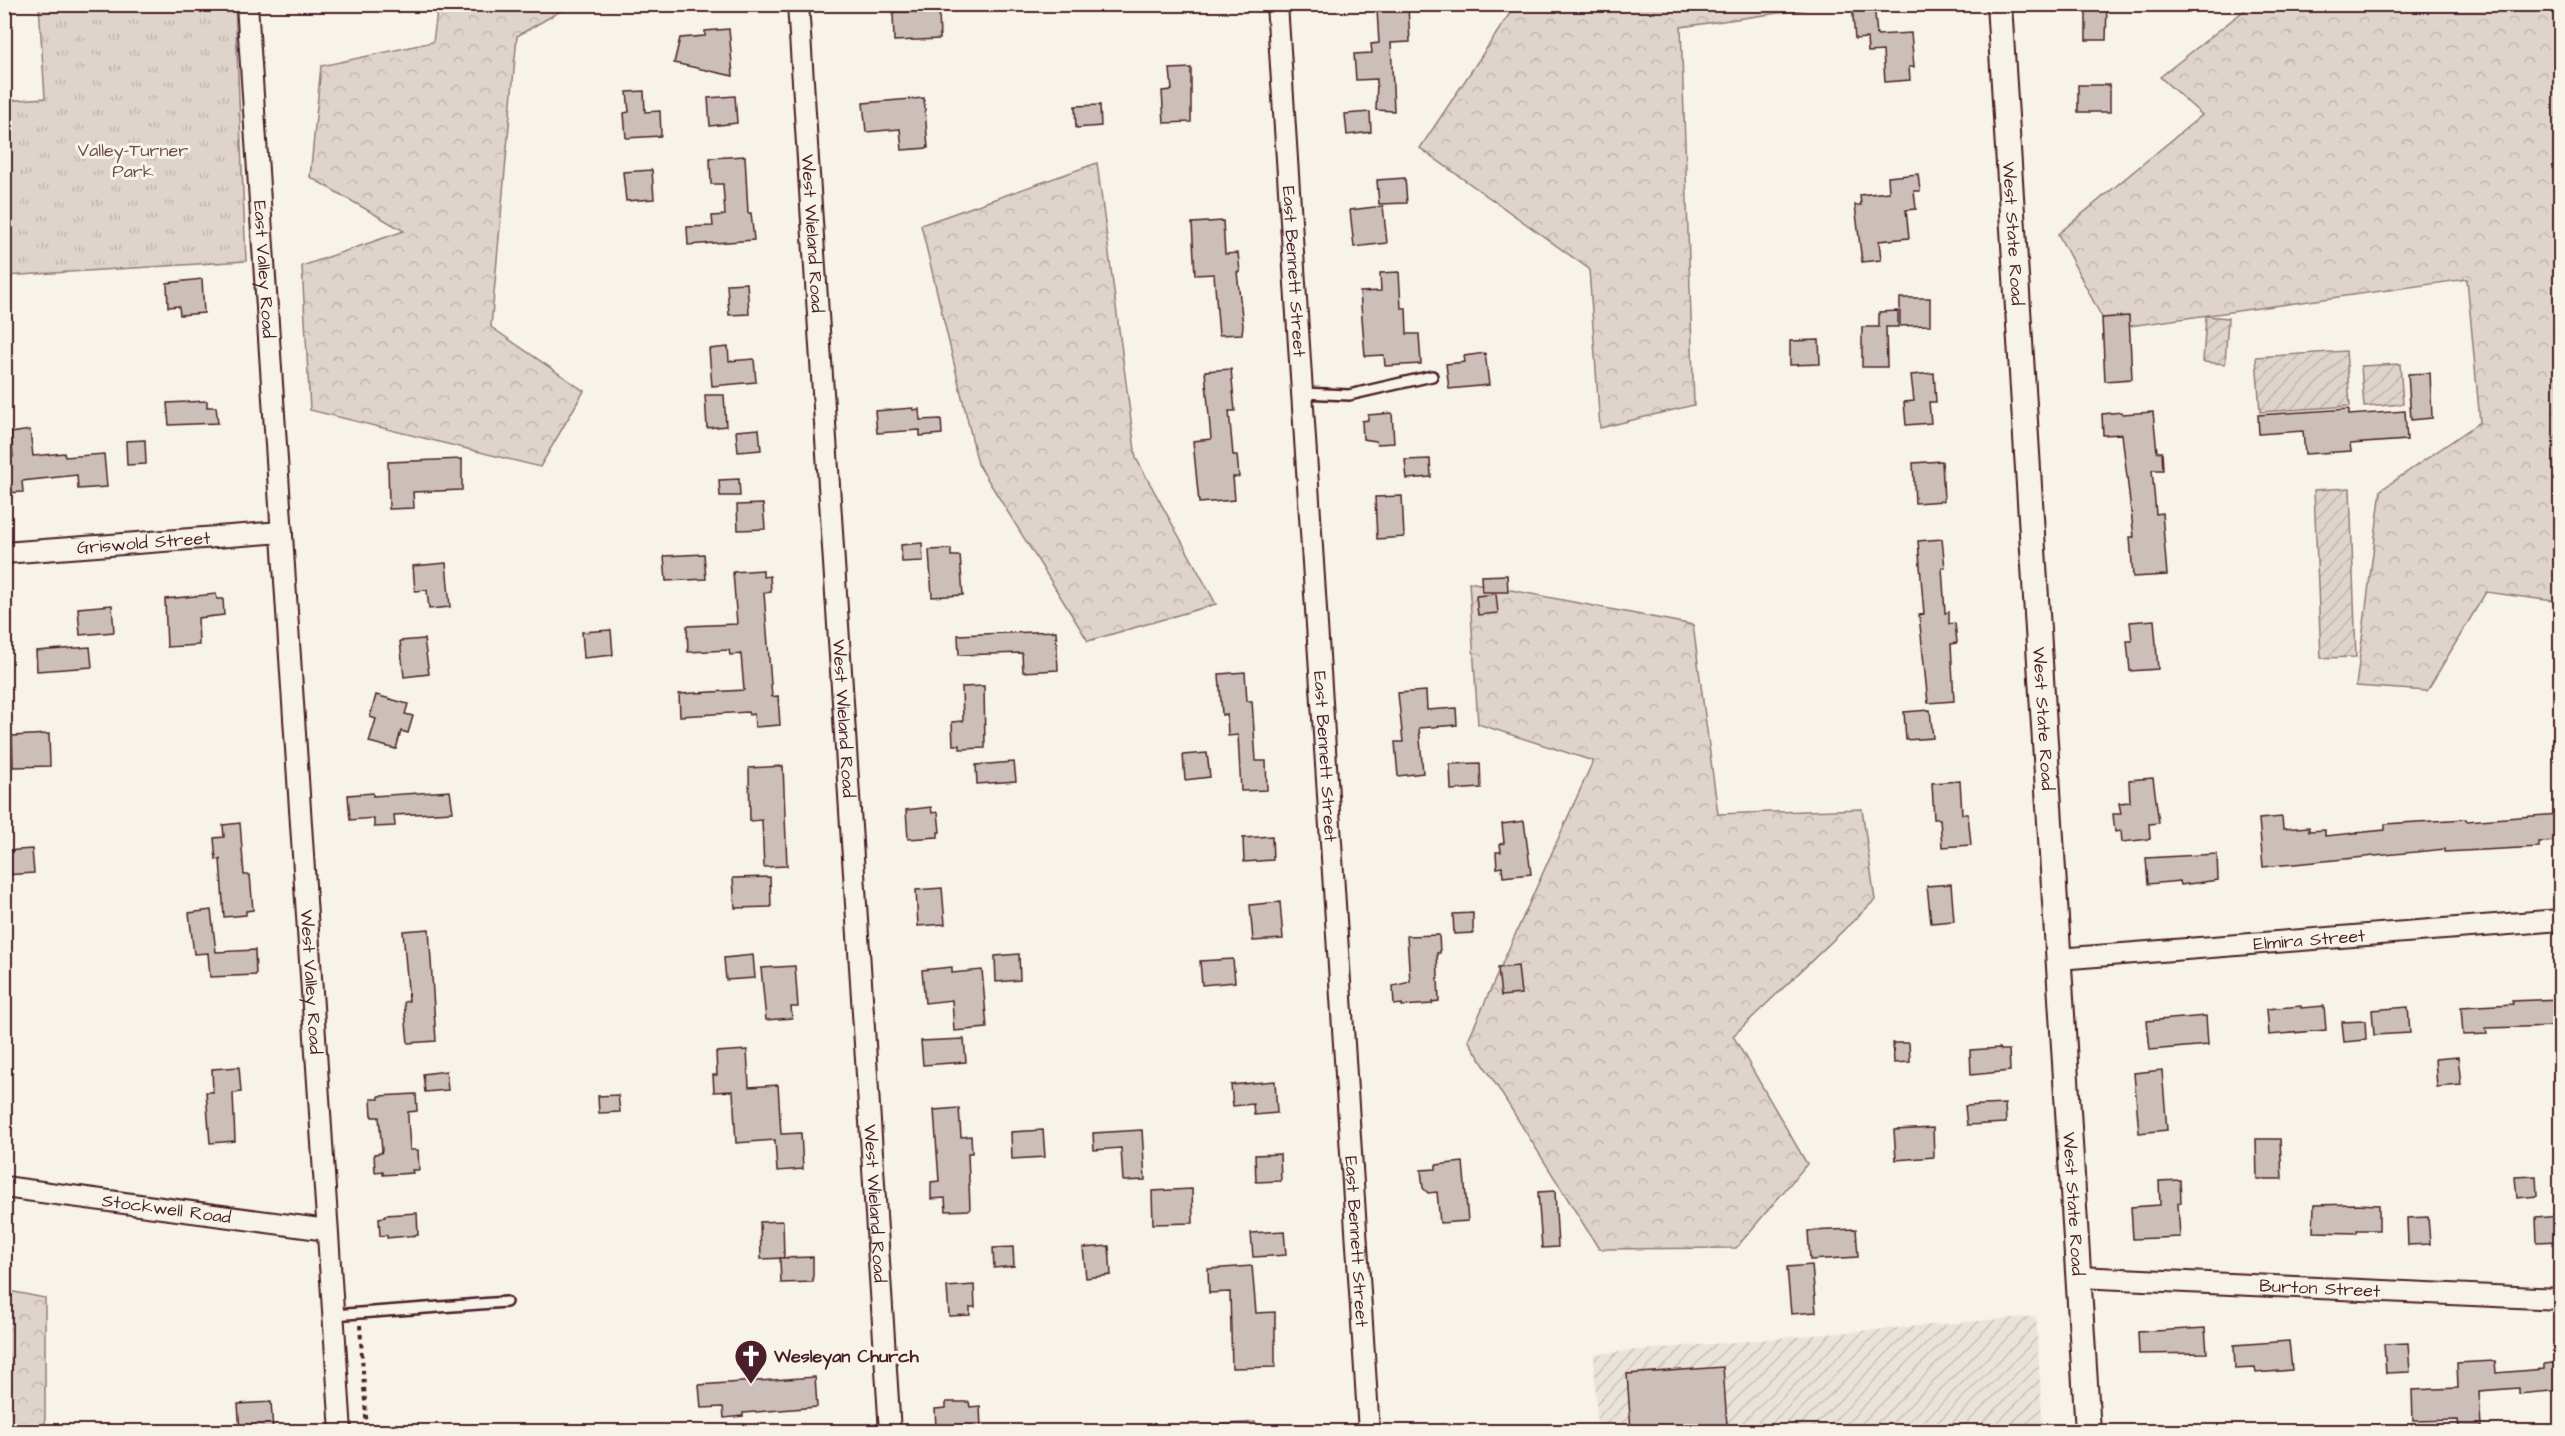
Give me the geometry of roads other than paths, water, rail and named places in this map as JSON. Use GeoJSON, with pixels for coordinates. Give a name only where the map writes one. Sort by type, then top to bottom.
{"type":"FeatureCollection","features":[{"type":"Feature","properties":{"kind":"street","name":"East Valley Road"},"geometry":{"type":"LineString","coordinates":[[247,4],[282,532]]}},
{"type":"Feature","properties":{"kind":"street","name":"West Wieland Road"},"geometry":{"type":"LineString","coordinates":[[798,4],[890,1431]]}},
{"type":"Feature","properties":{"kind":"street","name":"East Bennett Street"},"geometry":{"type":"LineString","coordinates":[[1277,4],[1369,1431]]}},
{"type":"Feature","properties":{"kind":"street","name":"West State Road"},"geometry":{"type":"LineString","coordinates":[[1999,4],[2088,1431]]}},
{"type":"Feature","properties":{"kind":"street","name":"Griswold Street"},"geometry":{"type":"LineString","coordinates":[[4,553],[282,532]]}},
{"type":"Feature","properties":{"kind":"street","name":"West Valley Road"},"geometry":{"type":"LineString","coordinates":[[282,532],[341,1431]]}},
{"type":"Feature","properties":{"kind":"street","name":"Elmira Street"},"geometry":{"type":"LineString","coordinates":[[2058,959],[2560,920]]}},
{"type":"Feature","properties":{"kind":"street","name":"Stockwell Road"},"geometry":{"type":"LineString","coordinates":[[4,1187],[327,1230]]}},
{"type":"Feature","properties":{"kind":"street","name":"Burton Street"},"geometry":{"type":"LineString","coordinates":[[2078,1277],[2560,1299]]}},
{"type":"Feature","properties":{"kind":"lane"},"geometry":{"type":"LineString","coordinates":[[1302,393],[1349,395],[1432,376]]}},
{"type":"Feature","properties":{"kind":"lane"},"geometry":{"type":"LineString","coordinates":[[333,1315],[506,1302]]}},
{"type":"Feature","properties":{"kind":"place","name":"Wesleyan Church"},"geometry":{"type":"Point","coordinates":[751,1385]}},
{"type":"Feature","properties":{"kind":"park label","name":"Valley-Turner Park"},"geometry":{"type":"Point","coordinates":[133,160]}}]}
